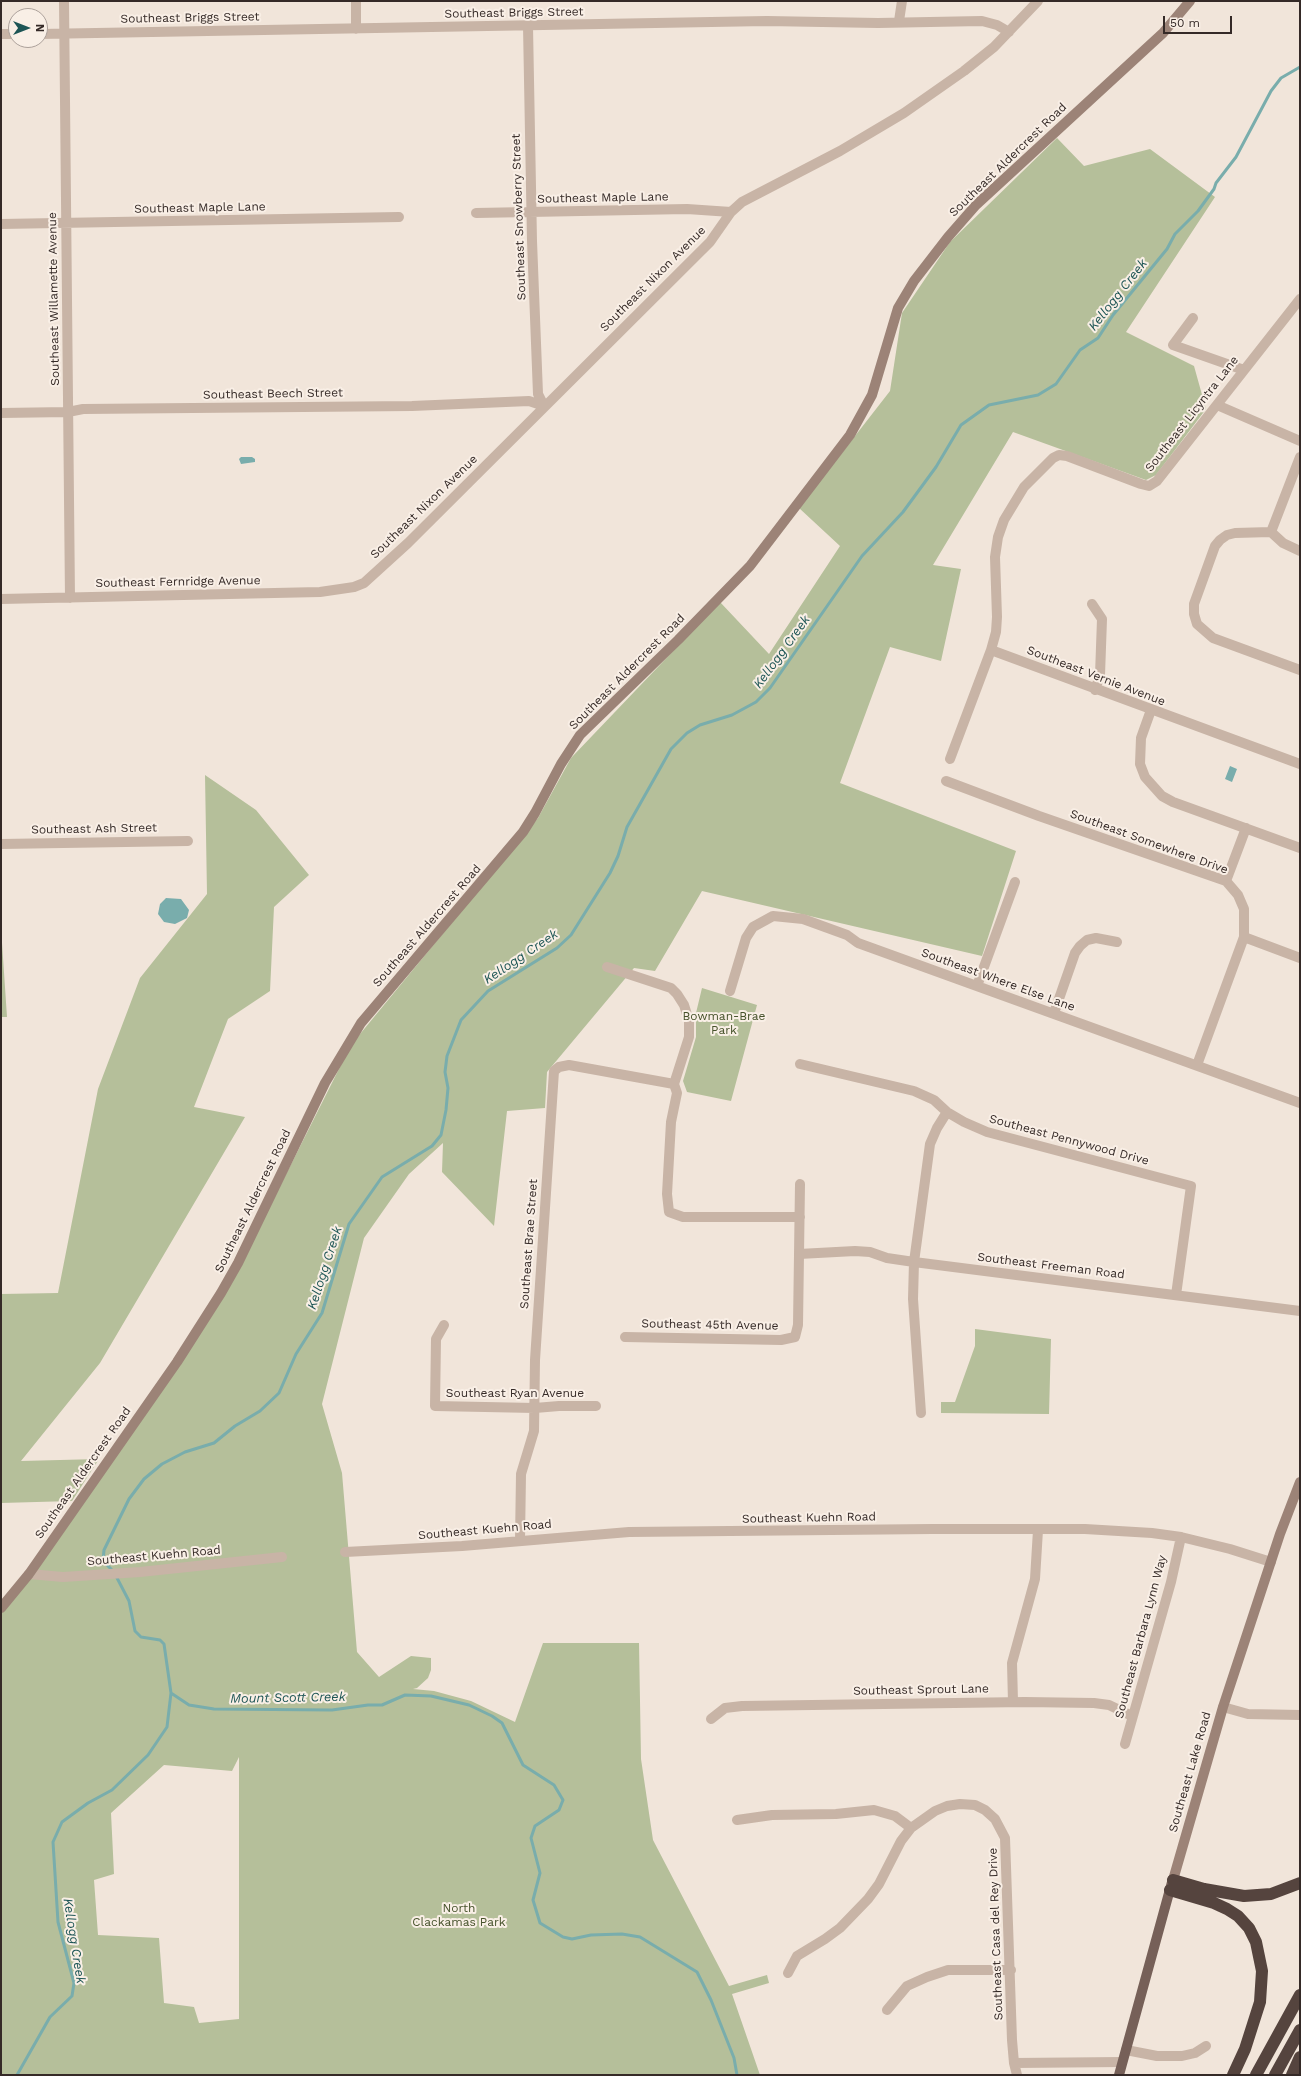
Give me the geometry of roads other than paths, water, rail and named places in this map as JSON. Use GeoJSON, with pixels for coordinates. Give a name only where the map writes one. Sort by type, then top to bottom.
{"type":"FeatureCollection","features":[{"type":"Feature","properties":{"kind":"highway"},"geometry":{"type":"LineString","coordinates":[[1171,1885],[1244,1896],[1271,1894],[1300,1883]]}},
{"type":"Feature","properties":{"kind":"highway"},"geometry":{"type":"LineString","coordinates":[[1171,1885],[1227,1909],[1238,1916],[1249,1928],[1256,1942],[1262,1971],[1260,2002],[1245,2049],[1232,2075]]}},
{"type":"Feature","properties":{"kind":"highway"},"geometry":{"type":"LineString","coordinates":[[1256,2075],[1300,1995]]}},
{"type":"Feature","properties":{"kind":"highway"},"geometry":{"type":"LineString","coordinates":[[1275,2075],[1300,2030]]}},
{"type":"Feature","properties":{"kind":"highway"},"geometry":{"type":"LineString","coordinates":[[1292,2075],[1300,2057]]}},
{"type":"Feature","properties":{"kind":"main road","name":"Southeast Lake Road"},"geometry":{"type":"LineString","coordinates":[[1119,2075],[1171,1885]]}},
{"type":"Feature","properties":{"kind":"street","name":"Southeast Willamette Avenue"},"geometry":{"type":"LineString","coordinates":[[64,1],[70,598]]}},
{"type":"Feature","properties":{"kind":"street"},"geometry":{"type":"LineString","coordinates":[[356,1],[356,29]]}},
{"type":"Feature","properties":{"kind":"street"},"geometry":{"type":"LineString","coordinates":[[899,21],[902,1]]}},
{"type":"Feature","properties":{"kind":"street","name":"Southeast Nixon Avenue"},"geometry":{"type":"LineString","coordinates":[[354,587],[364,583],[408,543],[710,242],[730,212],[742,202],[840,150],[904,113],[964,71],[1009,32],[1038,1]]}},
{"type":"Feature","properties":{"kind":"street","name":"Southeast Aldercrest Road"},"geometry":{"type":"LineString","coordinates":[[1,1608],[28,1574],[177,1362],[221,1293],[238,1263],[325,1083],[361,1023],[523,832],[535,813],[561,764],[580,735],[678,640],[750,566],[850,435],[872,395],[898,308],[914,281],[948,237],[998,185],[1158,38],[1190,1]]}},
{"type":"Feature","properties":{"kind":"street","name":"Southeast Briggs Street"},"geometry":{"type":"LineString","coordinates":[[48,34],[767,21],[982,21],[997,25],[1009,32]]}},
{"type":"Feature","properties":{"kind":"street","name":"Southeast Snowberry Street"},"geometry":{"type":"LineString","coordinates":[[528,26],[538,394],[544,406]]}},
{"type":"Feature","properties":{"kind":"street","name":"Southeast Maple Lane"},"geometry":{"type":"LineString","coordinates":[[476,213],[687,209],[730,212]]}},
{"type":"Feature","properties":{"kind":"street","name":"Southeast Maple Lane"},"geometry":{"type":"LineString","coordinates":[[1,224],[399,217]]}},
{"type":"Feature","properties":{"kind":"street","name":"Southeast Licyntra Lane"},"geometry":{"type":"LineString","coordinates":[[991,650],[998,617],[995,557],[998,537],[1004,520],[1024,487],[1053,458],[1059,455],[1149,486],[1157,481],[1300,299]]}},
{"type":"Feature","properties":{"kind":"street"},"geometry":{"type":"LineString","coordinates":[[1193,318],[1173,344],[1244,370]]}},
{"type":"Feature","properties":{"kind":"street","name":"Southeast Beech Street"},"geometry":{"type":"LineString","coordinates":[[1,413],[68,412],[83,409],[412,406],[529,401],[544,406]]}},
{"type":"Feature","properties":{"kind":"street"},"geometry":{"type":"LineString","coordinates":[[1217,405],[1300,441]]}},
{"type":"Feature","properties":{"kind":"street"},"geometry":{"type":"LineString","coordinates":[[1271,532],[1300,457]]}},
{"type":"Feature","properties":{"kind":"street"},"geometry":{"type":"LineString","coordinates":[[1300,551],[1283,543],[1271,532],[1235,533],[1220,540],[1216,546],[1194,604],[1194,614],[1197,624],[1212,638],[1300,670]]}},
{"type":"Feature","properties":{"kind":"street","name":"Southeast Fernridge Avenue"},"geometry":{"type":"LineString","coordinates":[[1,599],[320,592],[354,587]]}},
{"type":"Feature","properties":{"kind":"street"},"geometry":{"type":"LineString","coordinates":[[1092,604],[1102,619],[1100,675],[1095,690]]}},
{"type":"Feature","properties":{"kind":"street"},"geometry":{"type":"LineString","coordinates":[[950,759],[991,650]]}},
{"type":"Feature","properties":{"kind":"street","name":"Southeast Vernie Avenue"},"geometry":{"type":"LineString","coordinates":[[991,650],[1095,690],[1300,764]]}},
{"type":"Feature","properties":{"kind":"street"},"geometry":{"type":"LineString","coordinates":[[1151,710],[1141,738],[1139,751],[1140,764],[1145,777],[1162,796],[1173,802],[1300,848]]}},
{"type":"Feature","properties":{"kind":"street","name":"Southeast Somewhere Drive"},"geometry":{"type":"LineString","coordinates":[[946,781],[1039,816],[1226,881],[1238,895],[1244,909],[1244,937],[1197,1065]]}},
{"type":"Feature","properties":{"kind":"street"},"geometry":{"type":"LineString","coordinates":[[1226,881],[1246,828]]}},
{"type":"Feature","properties":{"kind":"street","name":"Southeast Ash Street"},"geometry":{"type":"LineString","coordinates":[[1,844],[188,841]]}},
{"type":"Feature","properties":{"kind":"street"},"geometry":{"type":"LineString","coordinates":[[977,986],[1015,882]]}},
{"type":"Feature","properties":{"kind":"street","name":"Southeast Where Else Lane"},"geometry":{"type":"LineString","coordinates":[[730,991],[746,938],[753,927],[773,916],[803,919],[847,935],[858,943],[1300,1103]]}},
{"type":"Feature","properties":{"kind":"street"},"geometry":{"type":"LineString","coordinates":[[1244,937],[1300,958]]}},
{"type":"Feature","properties":{"kind":"street"},"geometry":{"type":"LineString","coordinates":[[1054,1013],[1075,953],[1080,946],[1087,940],[1096,938],[1117,942]]}},
{"type":"Feature","properties":{"kind":"street"},"geometry":{"type":"LineString","coordinates":[[607,967],[663,984],[671,988],[681,999],[689,1021],[689,1036],[674,1084],[677,1093],[671,1122],[667,1194],[670,1212],[683,1217],[800,1217]]}},
{"type":"Feature","properties":{"kind":"street"},"geometry":{"type":"LineString","coordinates":[[800,1064],[914,1091],[934,1100],[947,1112],[937,1128],[930,1144],[914,1262],[913,1299],[921,1413]]}},
{"type":"Feature","properties":{"kind":"street","name":"Southeast Brae Street"},"geometry":{"type":"LineString","coordinates":[[520,1540],[521,1474],[533,1437],[535,1408],[535,1360],[554,1071],[559,1067],[569,1065],[674,1084]]}},
{"type":"Feature","properties":{"kind":"street","name":"Southeast Pennywood Drive"},"geometry":{"type":"LineString","coordinates":[[947,1112],[987,1132],[1191,1186],[1176,1295]]}},
{"type":"Feature","properties":{"kind":"street"},"geometry":{"type":"LineString","coordinates":[[799,1254],[800,1184]]}},
{"type":"Feature","properties":{"kind":"street","name":"Southeast Freeman Road"},"geometry":{"type":"LineString","coordinates":[[799,1254],[855,1251],[914,1262],[1300,1311]]}},
{"type":"Feature","properties":{"kind":"street","name":"Southeast 45th Avenue"},"geometry":{"type":"LineString","coordinates":[[625,1337],[781,1340],[795,1337],[798,1325],[799,1254]]}},
{"type":"Feature","properties":{"kind":"street","name":"Southeast Ryan Avenue"},"geometry":{"type":"LineString","coordinates":[[444,1325],[436,1339],[435,1406],[535,1408],[559,1406],[596,1406]]}},
{"type":"Feature","properties":{"kind":"street","name":"Southeast Lake Road"},"geometry":{"type":"LineString","coordinates":[[1171,1885],[1222,1707],[1271,1562],[1297,1495],[1300,1482]]}},
{"type":"Feature","properties":{"kind":"street","name":"Southeast Kuehn Road"},"geometry":{"type":"LineString","coordinates":[[345,1552],[462,1546],[629,1532],[1085,1529],[1152,1533],[1181,1537],[1230,1548],[1271,1562]]}},
{"type":"Feature","properties":{"kind":"street"},"geometry":{"type":"LineString","coordinates":[[1013,1702],[1012,1663],[1035,1579],[1038,1530]]}},
{"type":"Feature","properties":{"kind":"street","name":"Southeast Barbara Lynn Way"},"geometry":{"type":"LineString","coordinates":[[1125,1744],[1171,1582],[1181,1537]]}},
{"type":"Feature","properties":{"kind":"street","name":"Southeast Kuehn Road"},"geometry":{"type":"LineString","coordinates":[[28,1574],[51,1577],[140,1572],[282,1557]]}},
{"type":"Feature","properties":{"kind":"street","name":"Southeast Sprout Lane"},"geometry":{"type":"LineString","coordinates":[[711,1719],[725,1708],[742,1706],[1013,1702],[1094,1703],[1108,1706],[1132,1716]]}},
{"type":"Feature","properties":{"kind":"street"},"geometry":{"type":"LineString","coordinates":[[1222,1707],[1248,1714],[1300,1716]]}},
{"type":"Feature","properties":{"kind":"street","name":"Southeast Casa del Rey Drive"},"geometry":{"type":"LineString","coordinates":[[788,1973],[797,1956],[840,1928],[868,1899],[879,1884],[901,1841],[911,1828],[935,1811],[947,1806],[960,1804],[975,1805],[985,1810],[995,1819],[1002,1830],[1006,1846],[1014,2063],[1017,2075]]}},
{"type":"Feature","properties":{"kind":"street"},"geometry":{"type":"LineString","coordinates":[[737,1820],[772,1815],[836,1814],[874,1810],[895,1816],[911,1828]]}},
{"type":"Feature","properties":{"kind":"street"},"geometry":{"type":"LineString","coordinates":[[887,2010],[907,1986],[948,1970],[1011,1970]]}},
{"type":"Feature","properties":{"kind":"street"},"geometry":{"type":"LineString","coordinates":[[1126,2050],[1157,2056],[1182,2056],[1195,2053],[1206,2046]]}},
{"type":"Feature","properties":{"kind":"street"},"geometry":{"type":"LineString","coordinates":[[1014,2063],[1122,2062]]}},
{"type":"Feature","properties":{"kind":"water"},"geometry":{"type":"Polygon","coordinates":[[[241,457],[252,457],[255,459],[255,462],[241,464],[239,459],[241,457]]]}},
{"type":"Feature","properties":{"kind":"water"},"geometry":{"type":"Polygon","coordinates":[[[1230,766],[1237,769],[1232,782],[1225,779],[1230,766]]]}},
{"type":"Feature","properties":{"kind":"water"},"geometry":{"type":"Polygon","coordinates":[[[166,898],[181,899],[189,910],[187,918],[175,924],[164,922],[158,914],[160,904],[166,898]]]}},
{"type":"Feature","properties":{"kind":"waterway","name":"Kellogg Creek"},"geometry":{"type":"LineString","coordinates":[[113,1571],[103,1561],[104,1550],[129,1499],[144,1479],[162,1464],[185,1452],[214,1443],[235,1426],[260,1411],[279,1393],[296,1354],[322,1313],[349,1224],[382,1177],[432,1146],[441,1135],[446,1110],[448,1088],[445,1072],[447,1056],[461,1020],[488,991],[557,948],[571,935],[610,873],[618,856],[627,827],[671,749],[687,733],[700,725],[732,715],[756,702],[770,688],[862,556],[903,512],[936,467],[961,425],[989,405],[1038,395],[1056,384],[1080,350],[1098,338],[1113,315],[1167,249],[1175,234],[1198,211],[1214,189],[1216,183],[1236,157],[1271,91],[1281,78],[1300,67]]}},
{"type":"Feature","properties":{"kind":"waterway","name":"Kellogg Creek"},"geometry":{"type":"LineString","coordinates":[[17,2075],[50,2017],[72,1996],[74,1983],[58,1922],[53,1842],[62,1822],[88,1803],[112,1790],[148,1755],[167,1727],[171,1693],[164,1644],[160,1640],[141,1637],[135,1631],[129,1601],[116,1576]]}},
{"type":"Feature","properties":{"kind":"waterway","name":"Mount Scott Creek"},"geometry":{"type":"LineString","coordinates":[[171,1693],[189,1705],[214,1709],[332,1710],[368,1705],[382,1705],[405,1695],[431,1696],[469,1705],[492,1716],[502,1723],[523,1765],[554,1785],[563,1800],[559,1810],[535,1826],[531,1838],[540,1873],[533,1900],[540,1923],[563,1937],[572,1939],[591,1935],[622,1934],[640,1937],[697,1972],[711,2000],[734,2058],[737,2075]]}},
{"type":"Feature","properties":{"kind":"park label","name":"Bowman-Brae Park"},"geometry":{"type":"Point","coordinates":[724,1023]}},
{"type":"Feature","properties":{"kind":"park label","name":"North Clackamas Park"},"geometry":{"type":"Point","coordinates":[459,1915]}}]}
